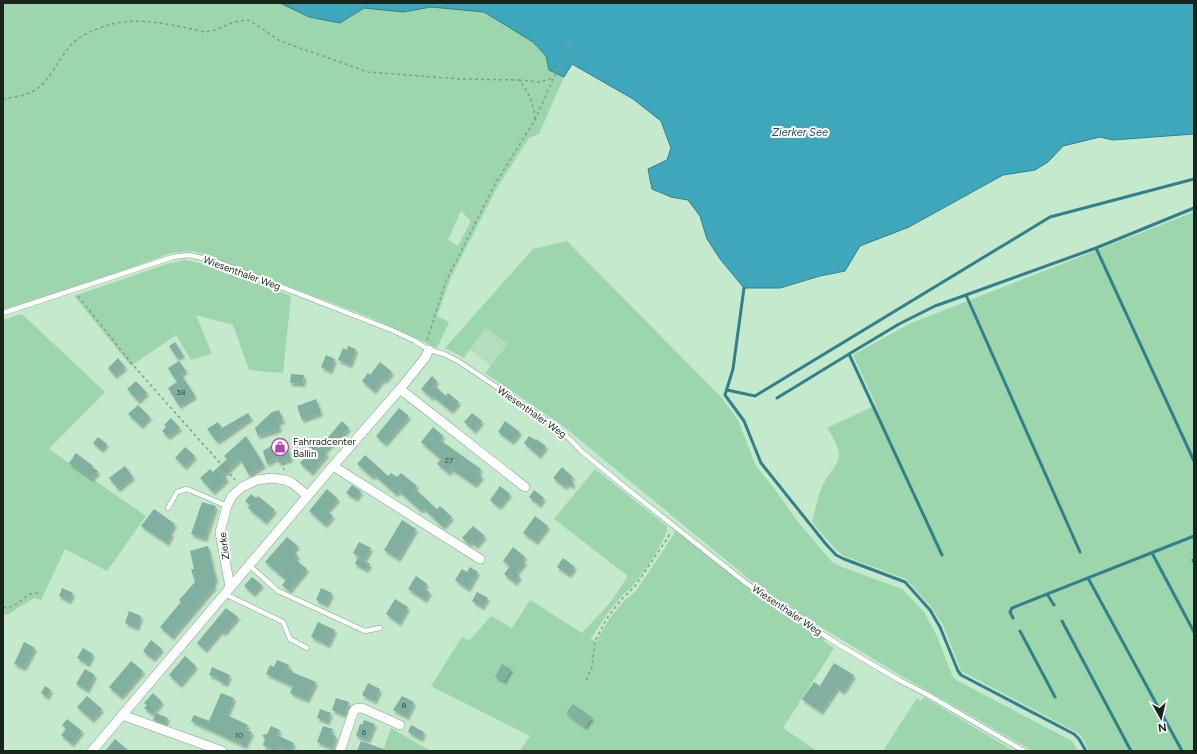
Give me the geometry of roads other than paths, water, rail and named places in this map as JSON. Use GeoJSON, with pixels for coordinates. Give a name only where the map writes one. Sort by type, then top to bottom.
{"type":"FeatureCollection","features":[{"type":"Feature","properties":{"kind":"street"},"geometry":{"type":"LineString","coordinates":[[92,751],[400,389],[429,350]]}},
{"type":"Feature","properties":{"kind":"street"},"geometry":{"type":"LineString","coordinates":[[400,389],[525,487]]}},
{"type":"Feature","properties":{"kind":"street"},"geometry":{"type":"LineString","coordinates":[[333,466],[480,560]]}},
{"type":"Feature","properties":{"kind":"street","name":"Zierke"},"geometry":{"type":"LineString","coordinates":[[227,591],[220,532],[227,506],[232,496],[242,487],[257,480],[272,478],[285,480],[292,483],[308,496]]}},
{"type":"Feature","properties":{"kind":"street"},"geometry":{"type":"LineString","coordinates":[[340,751],[355,709],[362,708],[400,725]]}},
{"type":"Feature","properties":{"kind":"street"},"geometry":{"type":"LineString","coordinates":[[122,715],[222,751]]}},
{"type":"Feature","properties":{"kind":"lane","name":"Wiesenthaler Weg"},"geometry":{"type":"LineString","coordinates":[[3,313],[173,257],[189,255],[215,261],[366,320],[415,341],[429,350],[458,360],[546,420],[570,439],[581,451],[674,526],[746,583],[788,612],[892,677],[928,695],[1024,751]]}},
{"type":"Feature","properties":{"kind":"lane"},"geometry":{"type":"LineString","coordinates":[[168,508],[177,492],[187,489],[227,506]]}},
{"type":"Feature","properties":{"kind":"lane"},"geometry":{"type":"LineString","coordinates":[[249,565],[278,591],[365,631],[380,628]]}},
{"type":"Feature","properties":{"kind":"lane"},"geometry":{"type":"LineString","coordinates":[[227,591],[283,622],[290,639],[307,648]]}},
{"type":"Feature","properties":{"kind":"water","name":"Zierker See"},"geometry":{"type":"Polygon","coordinates":[[[280,3],[1194,3],[1194,134],[1113,140],[1100,137],[1063,146],[1048,162],[1035,170],[1003,175],[909,227],[860,246],[845,271],[820,276],[780,288],[744,288],[720,259],[707,239],[700,216],[688,200],[671,197],[652,189],[648,169],[667,160],[671,148],[661,121],[633,99],[572,64],[564,77],[549,70],[546,56],[533,42],[484,12],[431,7],[403,12],[364,8],[340,23],[309,17],[280,3]]]}},
{"type":"Feature","properties":{"kind":"waterway"},"geometry":{"type":"LineString","coordinates":[[727,390],[755,396],[1050,217],[1194,179]]}},
{"type":"Feature","properties":{"kind":"waterway"},"geometry":{"type":"LineString","coordinates":[[1194,208],[1096,248],[1194,461]]}},
{"type":"Feature","properties":{"kind":"waterway"},"geometry":{"type":"LineString","coordinates":[[1080,552],[966,295],[1096,248]]}},
{"type":"Feature","properties":{"kind":"waterway"},"geometry":{"type":"LineString","coordinates":[[744,288],[733,369],[725,395],[744,421],[761,463],[836,555],[905,582],[930,610],[940,627],[961,675],[1074,734],[1079,739],[1086,751]]}},
{"type":"Feature","properties":{"kind":"waterway"},"geometry":{"type":"LineString","coordinates":[[942,555],[849,354],[899,324],[935,306],[966,295]]}},
{"type":"Feature","properties":{"kind":"waterway"},"geometry":{"type":"LineString","coordinates":[[777,398],[849,354]]}},
{"type":"Feature","properties":{"kind":"waterway"},"geometry":{"type":"LineString","coordinates":[[1013,618],[1010,612],[1012,608],[1194,536]]}},
{"type":"Feature","properties":{"kind":"waterway"},"geometry":{"type":"LineString","coordinates":[[1152,553],[1194,632]]}},
{"type":"Feature","properties":{"kind":"waterway"},"geometry":{"type":"LineString","coordinates":[[1088,578],[1182,751]]}},
{"type":"Feature","properties":{"kind":"waterway"},"geometry":{"type":"LineString","coordinates":[[1047,594],[1054,605]]}},
{"type":"Feature","properties":{"kind":"waterway"},"geometry":{"type":"LineString","coordinates":[[1062,621],[1131,751]]}},
{"type":"Feature","properties":{"kind":"waterway"},"geometry":{"type":"LineString","coordinates":[[1020,631],[1055,697]]}},
{"type":"Feature","properties":{"kind":"place","name":"Fahrradcenter Ballin"},"geometry":{"type":"Point","coordinates":[280,447]}}]}
